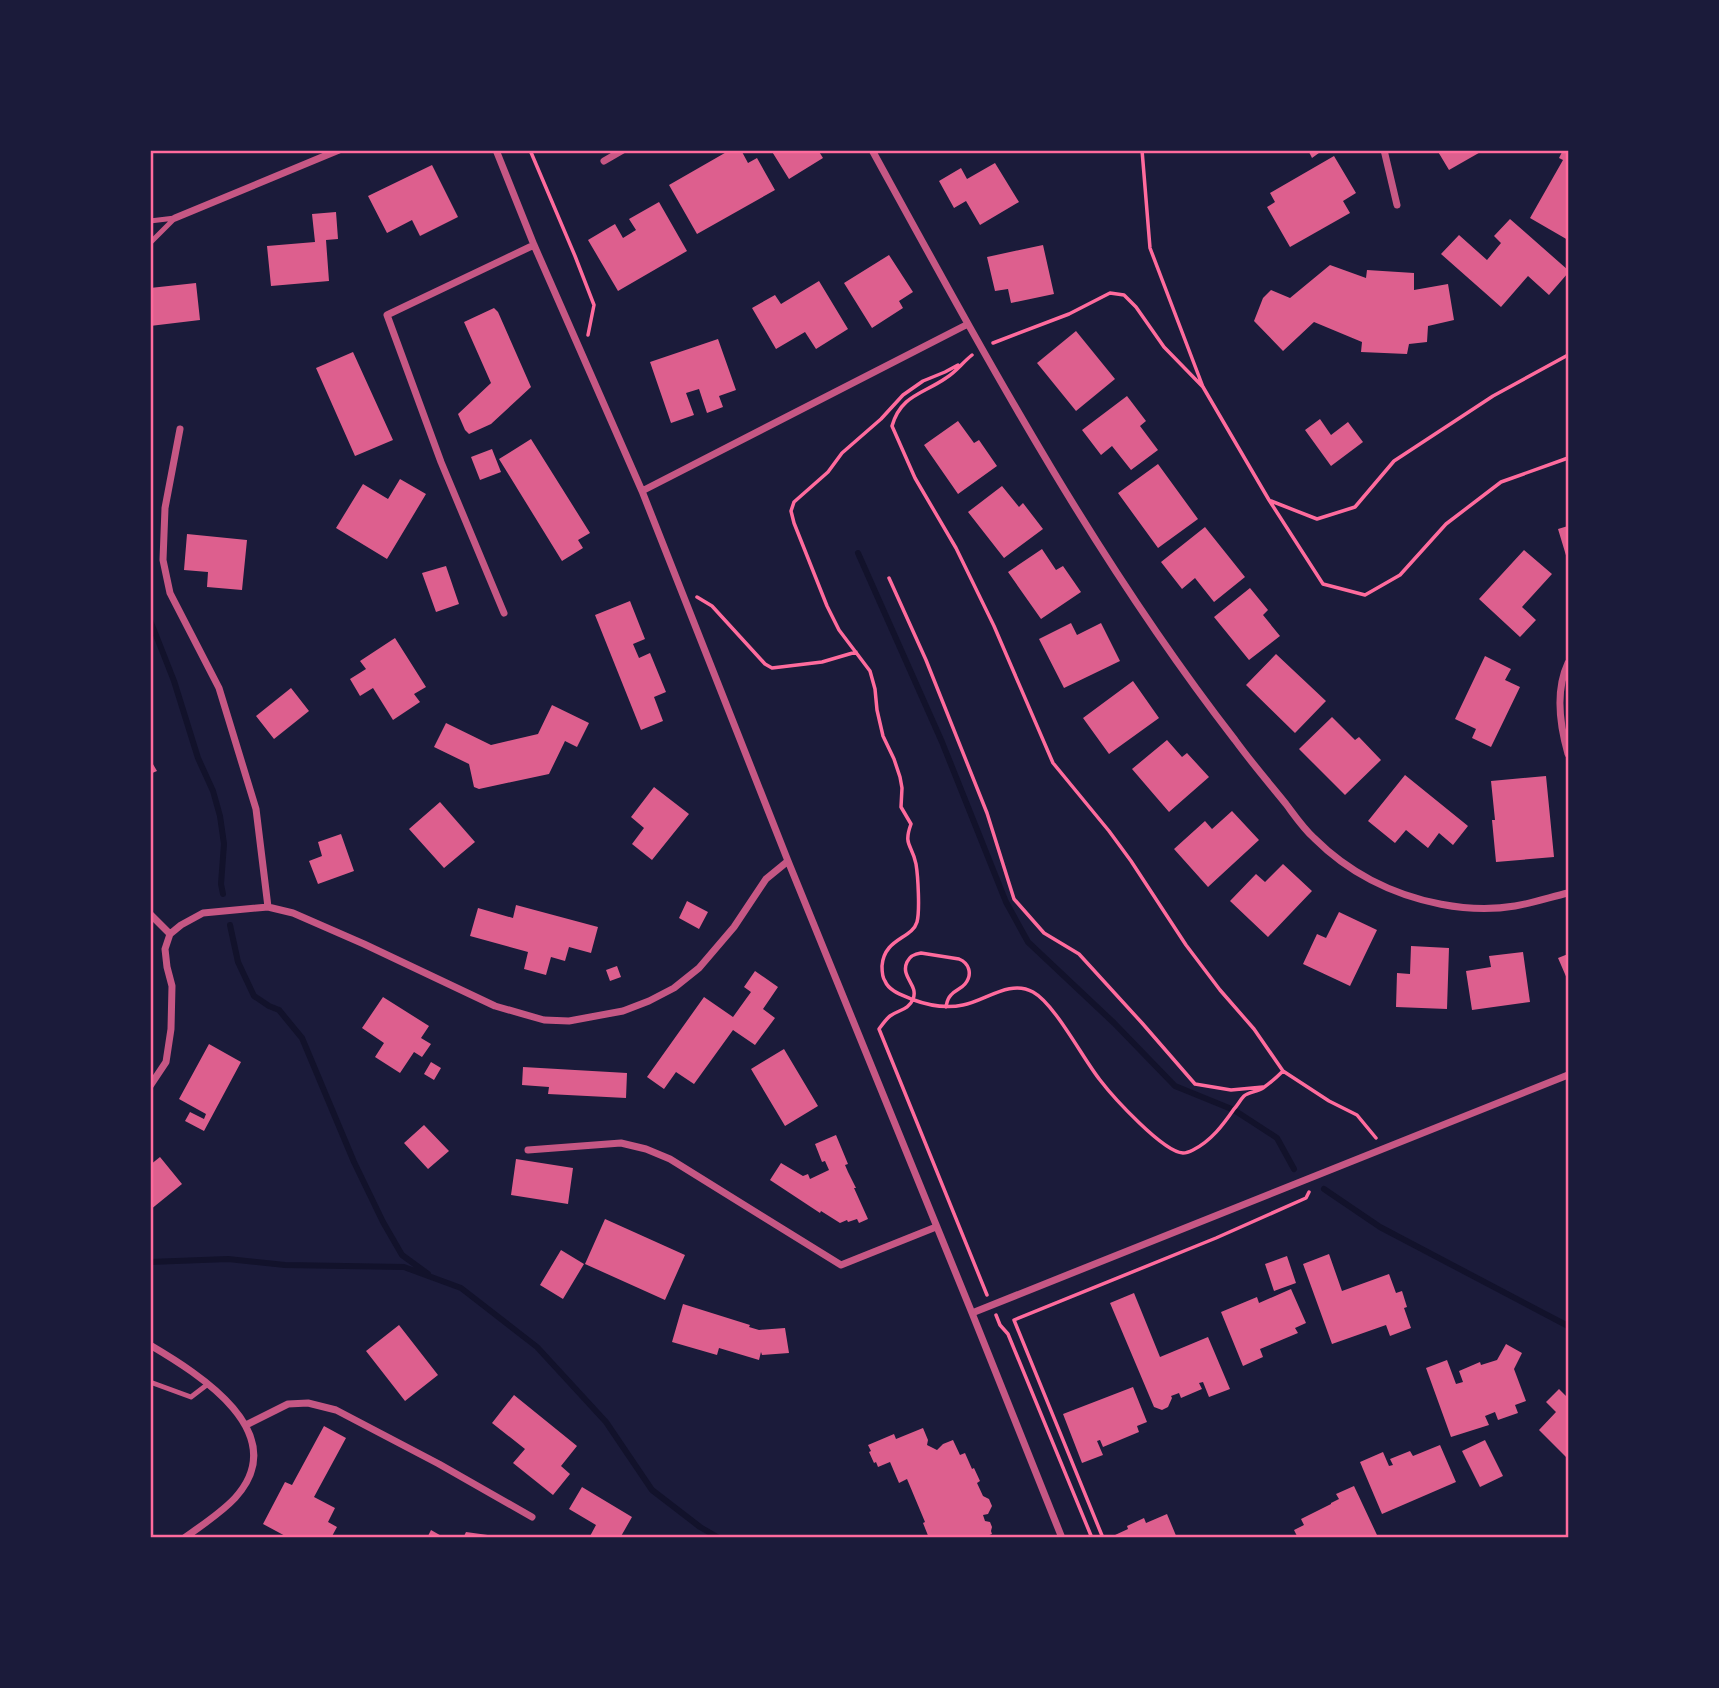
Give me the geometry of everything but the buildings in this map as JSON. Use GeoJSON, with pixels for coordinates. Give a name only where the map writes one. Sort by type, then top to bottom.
{"type":"FeatureCollection","features":[{"type":"Feature","properties":{"kind":"street"},"geometry":{"type":"LineString","coordinates":[[175,218],[339,150]]}},
{"type":"Feature","properties":{"kind":"street"},"geometry":{"type":"LineString","coordinates":[[496,150],[642,491],[788,861],[1062,1538]]}},
{"type":"Feature","properties":{"kind":"street"},"geometry":{"type":"LineString","coordinates":[[604,160],[623,150]]}},
{"type":"Feature","properties":{"kind":"street"},"geometry":{"type":"LineString","coordinates":[[872,150],[981,348],[1058,480],[1145,616],[1210,708],[1312,837],[1339,860],[1372,881],[1408,897],[1440,905],[1477,908],[1513,906],[1569,893]]}},
{"type":"Feature","properties":{"kind":"street"},"geometry":{"type":"LineString","coordinates":[[1384,150],[1397,205]]}},
{"type":"Feature","properties":{"kind":"street"},"geometry":{"type":"LineString","coordinates":[[504,613],[442,462],[387,315],[534,244]]}},
{"type":"Feature","properties":{"kind":"street"},"geometry":{"type":"LineString","coordinates":[[642,491],[968,324]]}},
{"type":"Feature","properties":{"kind":"street"},"geometry":{"type":"LineString","coordinates":[[180,429],[165,508],[163,560],[170,593],[219,688],[234,736],[256,809],[268,907]]}},
{"type":"Feature","properties":{"kind":"street"},"geometry":{"type":"LineString","coordinates":[[1569,663],[1565,671],[1559,708],[1569,754]]}},
{"type":"Feature","properties":{"kind":"street"},"geometry":{"type":"LineString","coordinates":[[150,1086],[166,1062],[171,1029],[172,986],[166,949],[170,934],[203,913],[268,907],[293,913],[495,1006],[544,1020],[569,1021],[622,1011],[674,988],[699,968],[734,927],[766,879],[788,861]]}},
{"type":"Feature","properties":{"kind":"street"},"geometry":{"type":"LineString","coordinates":[[150,914],[170,934]]}},
{"type":"Feature","properties":{"kind":"street"},"geometry":{"type":"LineString","coordinates":[[972,1313],[1569,1075]]}},
{"type":"Feature","properties":{"kind":"street"},"geometry":{"type":"LineString","coordinates":[[528,1150],[621,1143],[646,1149],[670,1159],[841,1265],[936,1227]]}},
{"type":"Feature","properties":{"kind":"street"},"geometry":{"type":"LineString","coordinates":[[150,1345],[179,1362],[232,1405],[246,1425],[252,1444],[253,1464],[236,1497],[184,1538]]}},
{"type":"Feature","properties":{"kind":"street"},"geometry":{"type":"LineString","coordinates":[[246,1425],[288,1404],[308,1403],[337,1410],[532,1517]]}},
{"type":"Feature","properties":{"kind":"lane"},"geometry":{"type":"LineString","coordinates":[[150,221],[175,218]]}},
{"type":"Feature","properties":{"kind":"lane"},"geometry":{"type":"LineString","coordinates":[[150,243],[175,218]]}},
{"type":"Feature","properties":{"kind":"lane"},"geometry":{"type":"LineString","coordinates":[[150,1382],[191,1397],[208,1384]]}},
{"type":"Feature","properties":{"kind":"path"},"geometry":{"type":"LineString","coordinates":[[530,150],[594,305],[584,357]]}},
{"type":"Feature","properties":{"kind":"path"},"geometry":{"type":"LineString","coordinates":[[1142,150],[1150,248],[1203,387],[1269,500],[1323,584],[1365,595],[1400,575],[1446,524],[1501,482],[1569,458]]}},
{"type":"Feature","properties":{"kind":"path"},"geometry":{"type":"LineString","coordinates":[[1203,387],[1164,348],[1136,307],[1124,295],[1110,293],[1045,324],[981,348],[960,364],[923,381],[903,395],[881,419],[842,453],[828,472],[794,502],[791,511],[827,606],[839,630],[870,671],[883,736],[900,777],[901,807],[911,824],[906,839],[915,862],[917,923],[911,932],[891,946],[883,958],[885,982],[893,990],[913,999],[946,1007],[978,1002],[1002,990],[1019,987],[1034,992],[1051,1008],[1101,1081],[1148,1131],[1166,1146],[1181,1153],[1191,1151],[1208,1140],[1245,1095],[1261,1090],[1283,1071]]}},
{"type":"Feature","properties":{"kind":"path"},"geometry":{"type":"LineString","coordinates":[[1269,500],[1317,519],[1355,507],[1394,461],[1493,396],[1569,355]]}},
{"type":"Feature","properties":{"kind":"path"},"geometry":{"type":"LineString","coordinates":[[960,364],[944,380],[910,398],[896,413],[892,426],[915,478],[956,548],[989,614],[1053,763],[1109,831],[1186,945],[1254,1029],[1283,1071],[1329,1101],[1357,1115],[1376,1138],[1366,1142]]}},
{"type":"Feature","properties":{"kind":"path"},"geometry":{"type":"LineString","coordinates":[[889,578],[926,660],[987,813],[1014,899],[1044,933],[1079,954],[1195,1084],[1231,1090],[1265,1086]]}},
{"type":"Feature","properties":{"kind":"path"},"geometry":{"type":"LineString","coordinates":[[680,587],[712,606],[765,664],[772,668],[822,662],[856,652]]}},
{"type":"Feature","properties":{"kind":"path"},"geometry":{"type":"LineString","coordinates":[[946,1007],[951,994],[968,979],[969,968],[959,958],[915,954],[910,957],[905,967],[905,973],[914,991],[913,999],[908,1006],[890,1016],[879,1029],[1000,1325],[1008,1334],[1092,1538]]}},
{"type":"Feature","properties":{"kind":"path"},"geometry":{"type":"LineString","coordinates":[[1103,1538],[1014,1320],[1216,1238],[1306,1198],[1319,1175]]}},
{"type":"Feature","properties":{"kind":"waterway"},"geometry":{"type":"LineString","coordinates":[[858,553],[942,742],[1006,902],[1028,942],[1114,1023],[1175,1086],[1234,1110],[1277,1138],[1294,1169]]}},
{"type":"Feature","properties":{"kind":"waterway"},"geometry":{"type":"LineString","coordinates":[[150,620],[220,816],[224,844],[221,884],[223,894]]}},
{"type":"Feature","properties":{"kind":"waterway"},"geometry":{"type":"LineString","coordinates":[[230,925],[238,962],[254,996],[279,1010],[302,1038],[354,1162],[383,1222],[402,1255],[428,1274]]}},
{"type":"Feature","properties":{"kind":"waterway"},"geometry":{"type":"LineString","coordinates":[[1324,1189],[1380,1227],[1568,1326]]}},
{"type":"Feature","properties":{"kind":"waterway"},"geometry":{"type":"LineString","coordinates":[[150,1262],[228,1259],[285,1265],[404,1267],[461,1288],[537,1347],[606,1422],[652,1490],[700,1527],[719,1538]]}}]}
